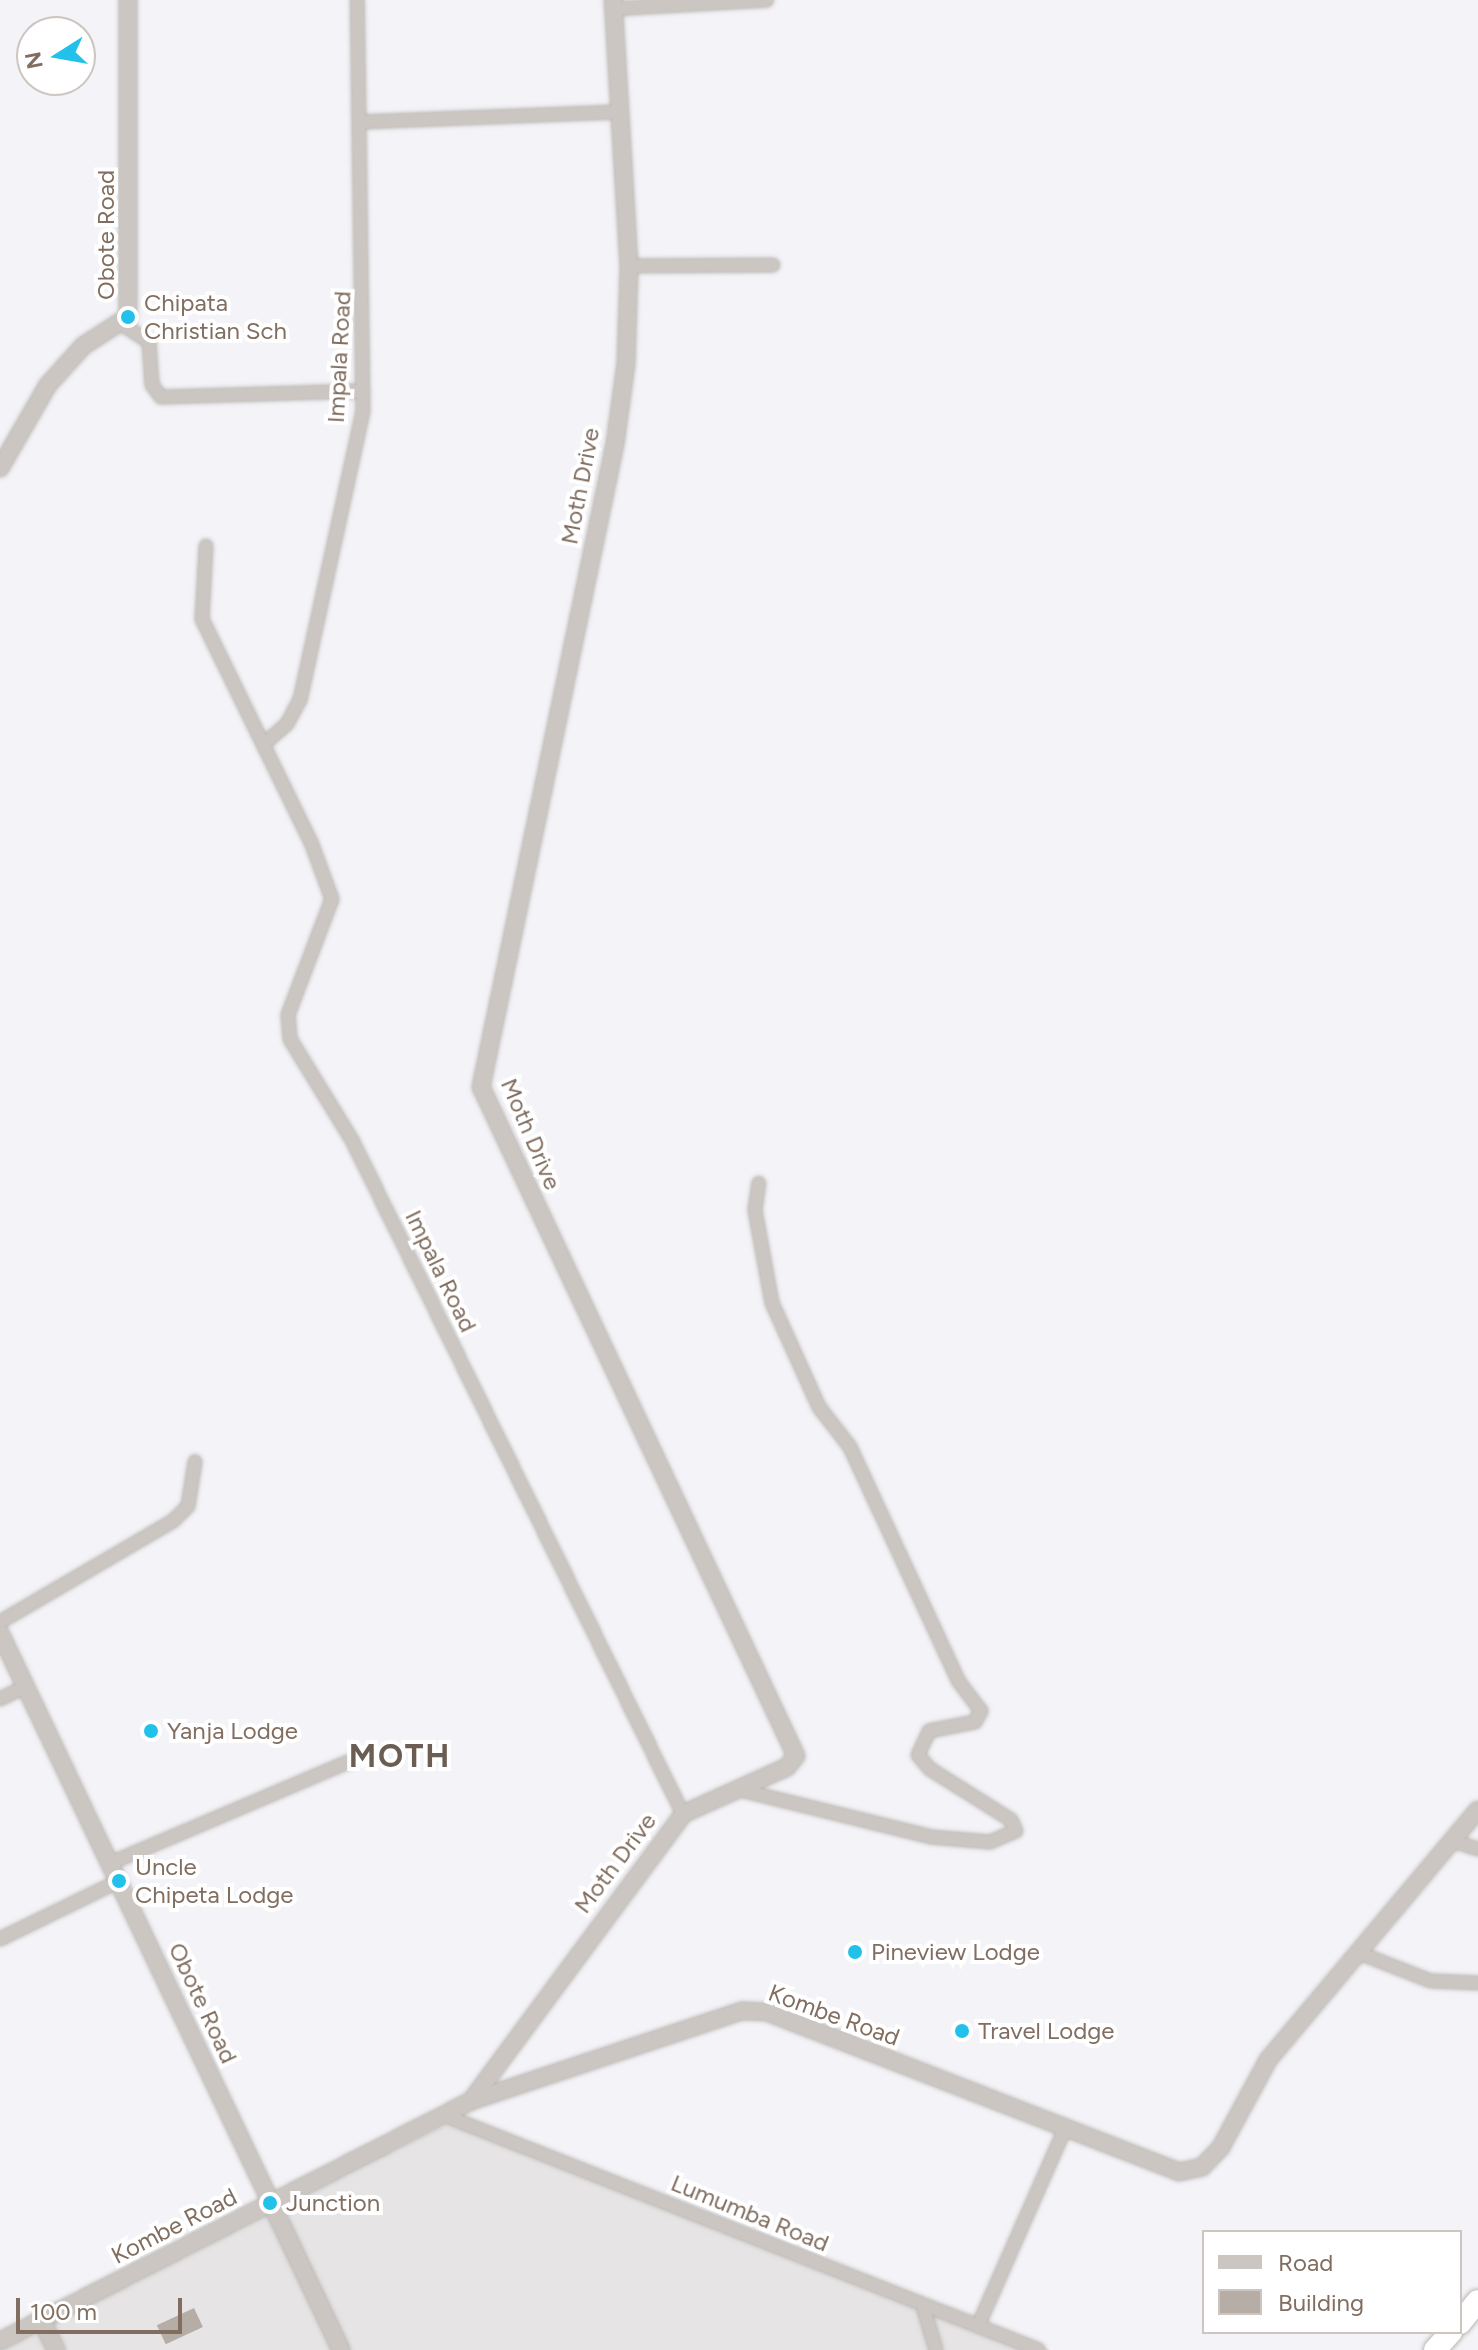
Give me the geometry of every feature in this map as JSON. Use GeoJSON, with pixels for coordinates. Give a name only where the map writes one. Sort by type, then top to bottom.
{"type":"FeatureCollection","features":[{"type":"Feature","properties":{"kind":"highway"},"geometry":{"type":"LineString","coordinates":[[1462,2321],[1478,2301]]}},
{"type":"Feature","properties":{"kind":"highway"},"geometry":{"type":"LineString","coordinates":[[1435,2350],[1449,2334]]}},
{"type":"Feature","properties":{"kind":"street","name":"Obote Road"},"geometry":{"type":"LineString","coordinates":[[0,468],[48,385],[83,346],[120,323],[132,302],[128,0]]}},
{"type":"Feature","properties":{"kind":"street","name":"Impala Road"},"geometry":{"type":"LineString","coordinates":[[264,744],[287,724],[300,700],[363,391],[357,0]]}},
{"type":"Feature","properties":{"kind":"street"},"geometry":{"type":"LineString","coordinates":[[613,5],[767,0]]}},
{"type":"Feature","properties":{"kind":"street","name":"Moth Drive"},"geometry":{"type":"LineString","coordinates":[[471,2101],[683,1814],[794,1762],[793,1739],[661,1480],[481,1087],[615,444],[629,266],[613,5]]}},
{"type":"Feature","properties":{"kind":"street"},"geometry":{"type":"LineString","coordinates":[[360,122],[618,112]]}},
{"type":"Feature","properties":{"kind":"street"},"geometry":{"type":"LineString","coordinates":[[629,266],[773,265]]}},
{"type":"Feature","properties":{"kind":"street"},"geometry":{"type":"LineString","coordinates":[[120,323],[149,342],[152,385],[161,397],[363,391]]}},
{"type":"Feature","properties":{"kind":"street","name":"Impala Road"},"geometry":{"type":"LineString","coordinates":[[206,546],[202,619],[264,744],[332,899],[288,1015],[290,1039],[353,1142],[683,1814]]}},
{"type":"Feature","properties":{"kind":"street"},"geometry":{"type":"LineString","coordinates":[[733,1788],[931,1837],[990,1842],[1016,1831],[1011,1820],[930,1769],[918,1755],[929,1731],[975,1722],[981,1711],[959,1682],[850,1447],[819,1407],[772,1303],[755,1210],[759,1183]]}},
{"type":"Feature","properties":{"kind":"street"},"geometry":{"type":"LineString","coordinates":[[0,1622],[173,1521],[188,1506],[195,1462]]}},
{"type":"Feature","properties":{"kind":"street","name":"Obote Road"},"geometry":{"type":"LineString","coordinates":[[0,1633],[341,2350]]}},
{"type":"Feature","properties":{"kind":"street"},"geometry":{"type":"LineString","coordinates":[[0,1699],[25,1687]]}},
{"type":"Feature","properties":{"kind":"street"},"geometry":{"type":"LineString","coordinates":[[111,1863],[348,1762]]}},
{"type":"Feature","properties":{"kind":"street","name":"Kombe Road"},"geometry":{"type":"LineString","coordinates":[[0,2341],[471,2101],[756,2010],[1064,2131],[1179,2172],[1202,2167],[1221,2147],[1268,2060],[1478,1810]]}},
{"type":"Feature","properties":{"kind":"street"},"geometry":{"type":"LineString","coordinates":[[1453,1841],[1478,1849]]}},
{"type":"Feature","properties":{"kind":"street"},"geometry":{"type":"LineString","coordinates":[[0,1939],[119,1881]]}},
{"type":"Feature","properties":{"kind":"street"},"geometry":{"type":"LineString","coordinates":[[1359,1953],[1431,1981],[1478,1983]]}},
{"type":"Feature","properties":{"kind":"street","name":"Lumumba Road"},"geometry":{"type":"LineString","coordinates":[[446,2116],[1039,2350]]}},
{"type":"Feature","properties":{"kind":"street"},"geometry":{"type":"LineString","coordinates":[[978,2326],[1064,2131]]}},
{"type":"Feature","properties":{"kind":"street"},"geometry":{"type":"LineString","coordinates":[[923,2306],[936,2350]]}},
{"type":"Feature","properties":{"kind":"street"},"geometry":{"type":"LineString","coordinates":[[42,2321],[56,2350]]}},
{"type":"Feature","properties":{"kind":"shaded area"},"geometry":{"type":"Polygon","coordinates":[[[462,2118],[1051,2350],[0,2350],[0,2334],[462,2118]]]}},
{"type":"Feature","properties":{"kind":"building"},"geometry":{"type":"Polygon","coordinates":[[[194,2308],[203,2327],[166,2344],[157,2325],[194,2308]]]}},
{"type":"Feature","properties":{"kind":"place","name":"Chipata Christian Sch"},"geometry":{"type":"Point","coordinates":[128,317]}},
{"type":"Feature","properties":{"kind":"place","name":"Yanja Lodge"},"geometry":{"type":"Point","coordinates":[151,1731]}},
{"type":"Feature","properties":{"kind":"place","name":"Uncle Chipeta Lodge"},"geometry":{"type":"Point","coordinates":[119,1881]}},
{"type":"Feature","properties":{"kind":"place","name":"Pineview Lodge"},"geometry":{"type":"Point","coordinates":[855,1952]}},
{"type":"Feature","properties":{"kind":"place","name":"Travel Lodge"},"geometry":{"type":"Point","coordinates":[962,2031]}},
{"type":"Feature","properties":{"kind":"place","name":"Junction"},"geometry":{"type":"Point","coordinates":[270,2203]}},
{"type":"Feature","properties":{"kind":"district","name":"MOTH"},"geometry":{"type":"Point","coordinates":[400,1756]}}]}
